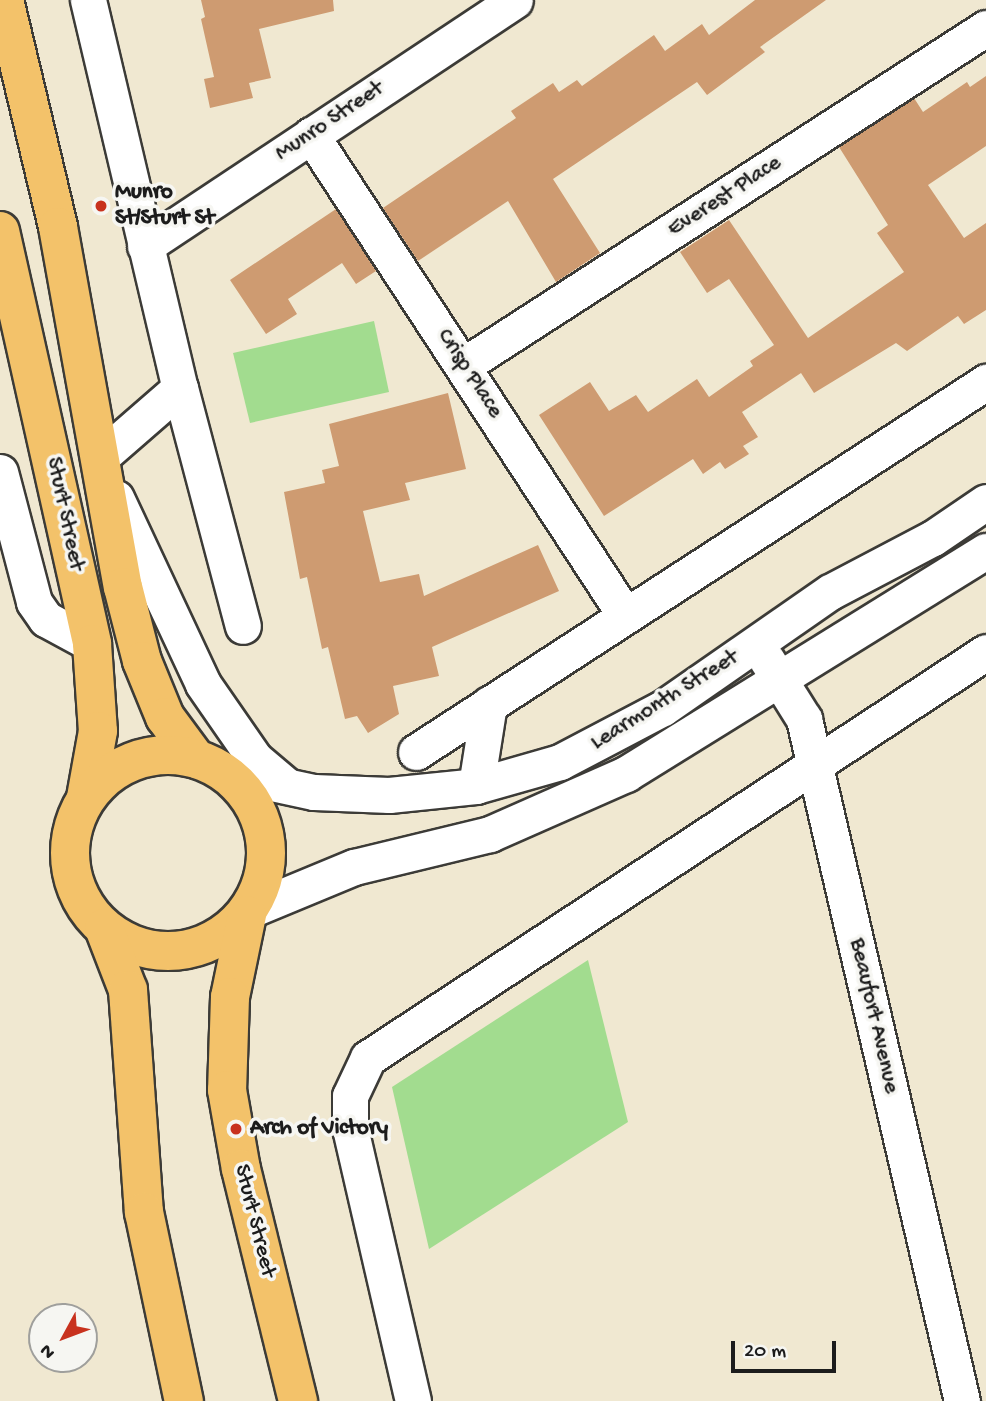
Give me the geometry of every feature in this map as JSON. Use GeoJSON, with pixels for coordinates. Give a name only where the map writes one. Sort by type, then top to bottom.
{"type":"FeatureCollection","features":[{"type":"Feature","properties":{"kind":"main road","name":"Sturt Street"},"geometry":{"type":"LineString","coordinates":[[4,0],[58,226],[104,464],[123,587],[142,661],[165,717],[211,766]]}},
{"type":"Feature","properties":{"kind":"main road","name":"Sturt Street"},"geometry":{"type":"LineString","coordinates":[[0,232],[92,644],[99,732],[86,798]]}},
{"type":"Feature","properties":{"kind":"main road"},"geometry":{"type":"LineString","coordinates":[[104,928],[136,946],[172,951],[208,943],[248,912],[265,868],[264,829],[246,793],[211,766],[164,755],[128,763],[111,772],[86,798],[72,831],[71,866],[82,900],[104,928],[128,990],[144,1212],[184,1401]]}},
{"type":"Feature","properties":{"kind":"main road","name":"Sturt Street"},"geometry":{"type":"LineString","coordinates":[[248,912],[230,997],[227,1090],[241,1169],[298,1401]]}},
{"type":"Feature","properties":{"kind":"street"},"geometry":{"type":"LineString","coordinates":[[89,0],[145,246],[243,626]]}},
{"type":"Feature","properties":{"kind":"street","name":"Munro Street"},"geometry":{"type":"LineString","coordinates":[[145,246],[311,135],[474,11],[515,0]]}},
{"type":"Feature","properties":{"kind":"street","name":"Everest Place"},"geometry":{"type":"LineString","coordinates":[[464,365],[986,29]]}},
{"type":"Feature","properties":{"kind":"street","name":"Crisp Place"},"geometry":{"type":"LineString","coordinates":[[311,135],[464,365],[625,615]]}},
{"type":"Feature","properties":{"kind":"street"},"geometry":{"type":"LineString","coordinates":[[416,752],[986,382]]}},
{"type":"Feature","properties":{"kind":"street"},"geometry":{"type":"LineString","coordinates":[[180,388],[104,464],[203,684],[255,759],[291,788]]}},
{"type":"Feature","properties":{"kind":"street"},"geometry":{"type":"LineString","coordinates":[[0,472],[34,602],[46,619],[92,644]]}},
{"type":"Feature","properties":{"kind":"street","name":"Learmonth Street"},"geometry":{"type":"LineString","coordinates":[[211,766],[291,788],[373,795],[476,786],[520,776],[606,742],[830,592],[933,538],[986,502]]}},
{"type":"Feature","properties":{"kind":"street","name":"Learmonth Street"},"geometry":{"type":"LineString","coordinates":[[248,912],[354,867],[404,858],[525,822],[626,774],[986,551]]}},
{"type":"Feature","properties":{"kind":"street","name":"Beaufort Avenue"},"geometry":{"type":"LineString","coordinates":[[756,643],[804,719],[962,1401]]}},
{"type":"Feature","properties":{"kind":"street"},"geometry":{"type":"LineString","coordinates":[[413,1401],[350,1129],[350,1096],[357,1076],[382,1045],[986,652]]}},
{"type":"Feature","properties":{"kind":"street"},"geometry":{"type":"LineString","coordinates":[[476,786],[489,704]]}},
{"type":"Feature","properties":{"kind":"green space"},"geometry":{"type":"Polygon","coordinates":[[[374,321],[389,392],[250,423],[233,353],[374,321]]]}},
{"type":"Feature","properties":{"kind":"green space"},"geometry":{"type":"Polygon","coordinates":[[[588,960],[628,1122],[429,1249],[392,1087],[588,960]]]}},
{"type":"Feature","properties":{"kind":"building"},"geometry":{"type":"Polygon","coordinates":[[[201,0],[333,0],[334,11],[259,29],[271,78],[249,83],[253,98],[210,108],[204,79],[214,77],[201,19],[205,17],[201,0]]]}},
{"type":"Feature","properties":{"kind":"building"},"geometry":{"type":"Polygon","coordinates":[[[755,0],[826,0],[760,47],[765,52],[707,95],[697,82],[553,179],[600,253],[556,282],[508,201],[418,261],[383,208],[516,118],[511,111],[553,83],[559,92],[577,80],[582,86],[654,35],[665,51],[702,24],[709,35],[755,0]]]}},
{"type":"Feature","properties":{"kind":"building"},"geometry":{"type":"Polygon","coordinates":[[[986,76],[986,146],[928,185],[964,238],[986,223],[986,310],[964,324],[958,316],[907,351],[896,343],[814,393],[801,373],[742,412],[758,437],[743,446],[749,454],[725,469],[720,462],[703,474],[693,459],[604,516],[539,415],[590,382],[609,411],[636,395],[648,412],[697,379],[709,397],[753,366],[750,361],[774,345],[729,279],[707,293],[680,252],[729,220],[808,338],[904,272],[877,233],[888,225],[839,147],[914,98],[923,112],[967,82],[970,87],[986,76]]]}},
{"type":"Feature","properties":{"kind":"building"},"geometry":{"type":"Polygon","coordinates":[[[336,209],[376,271],[356,284],[342,263],[288,299],[297,314],[266,334],[230,280],[336,209]]]}},
{"type":"Feature","properties":{"kind":"building"},"geometry":{"type":"Polygon","coordinates":[[[448,393],[466,469],[405,483],[410,500],[363,511],[380,582],[419,574],[424,596],[538,545],[559,591],[432,647],[439,676],[393,686],[399,714],[368,733],[357,716],[345,719],[328,647],[322,649],[307,577],[300,579],[284,492],[325,483],[322,470],[339,466],[329,424],[448,393]]]}},
{"type":"Feature","properties":{"kind":"place","name":"Munro St/Sturt St"},"geometry":{"type":"Point","coordinates":[101,206]}},
{"type":"Feature","properties":{"kind":"place","name":"Arch of Victory"},"geometry":{"type":"Point","coordinates":[236,1129]}}]}
